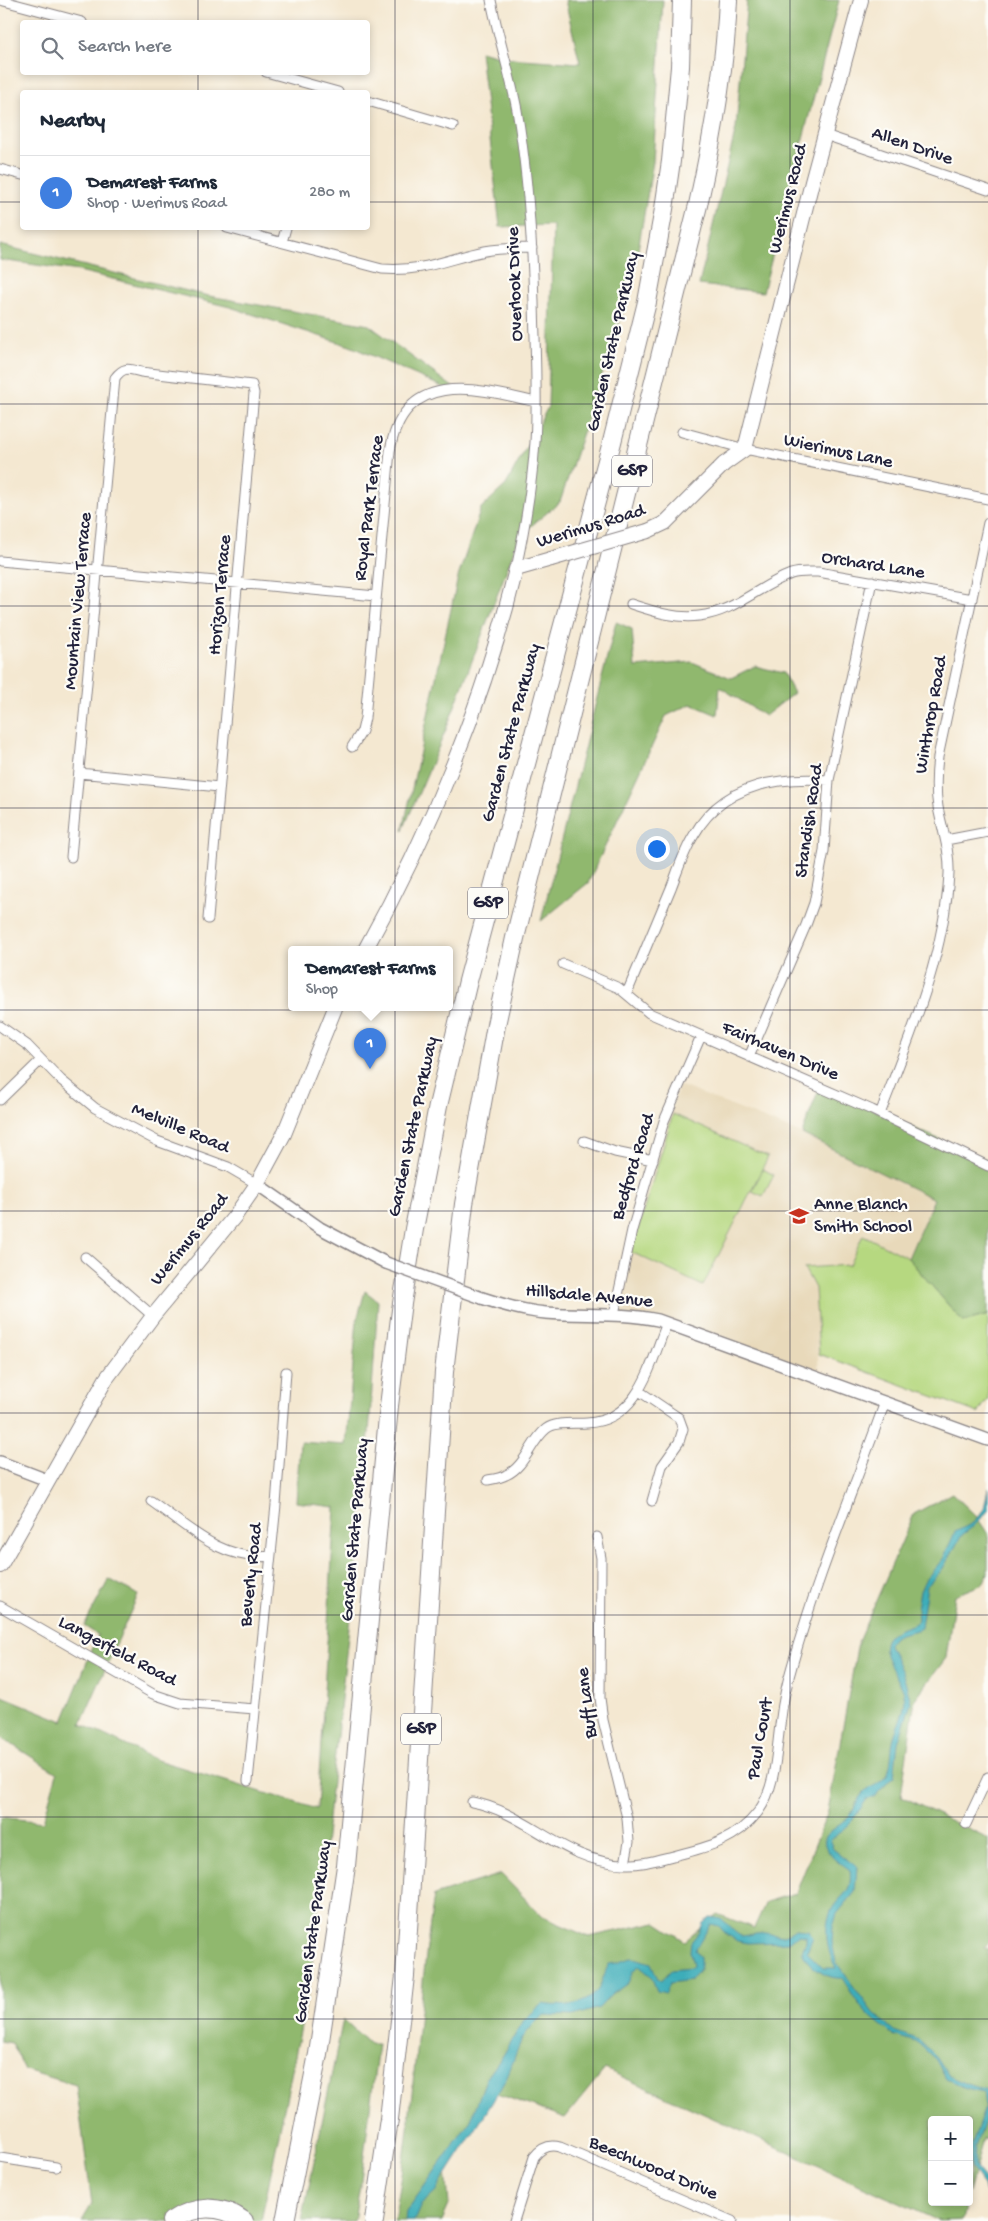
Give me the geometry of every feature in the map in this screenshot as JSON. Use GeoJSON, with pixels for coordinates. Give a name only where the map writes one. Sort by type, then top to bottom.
{"type":"FeatureCollection","features":[{"type":"Feature","properties":{"kind":"highway","name":"Garden State Parkway"},"geometry":{"type":"LineString","coordinates":[[285,2221],[318,2054],[346,1866],[383,1453],[394,1358],[414,1229],[438,1106],[468,981],[610,451],[647,302],[672,152],[680,67],[682,0]]}},
{"type":"Feature","properties":{"kind":"highway","name":"GSP"},"geometry":{"type":"LineString","coordinates":[[374,2221],[388,2129],[402,2005],[444,1372],[470,1167],[488,1063],[515,938],[698,205],[717,110],[724,63],[728,0]]}},
{"type":"Feature","properties":{"kind":"highway"},"geometry":{"type":"LineString","coordinates":[[171,2221],[190,2211],[206,2208],[223,2210],[244,2221]]}},
{"type":"Feature","properties":{"kind":"main road","name":"Werimus Road"},"geometry":{"type":"LineString","coordinates":[[516,569],[648,531],[665,523],[724,464],[745,449],[860,0]]}},
{"type":"Feature","properties":{"kind":"main road"},"geometry":{"type":"LineString","coordinates":[[367,946],[408,871],[464,735],[497,640],[516,569]]}},
{"type":"Feature","properties":{"kind":"main road","name":"Werimus Road"},"geometry":{"type":"LineString","coordinates":[[0,1566],[47,1480],[106,1379],[153,1316],[235,1216],[257,1184],[284,1134],[334,1011]]}},
{"type":"Feature","properties":{"kind":"street"},"geometry":{"type":"LineString","coordinates":[[0,0],[75,20]]}},
{"type":"Feature","properties":{"kind":"street","name":"Overlook Drive"},"geometry":{"type":"LineString","coordinates":[[491,0],[499,39],[510,70],[517,112],[527,188],[532,248],[536,402],[531,484],[516,569]]}},
{"type":"Feature","properties":{"kind":"street"},"geometry":{"type":"LineString","coordinates":[[274,75],[316,90]]}},
{"type":"Feature","properties":{"kind":"street"},"geometry":{"type":"LineString","coordinates":[[370,102],[453,126]]}},
{"type":"Feature","properties":{"kind":"street","name":"Allen Drive"},"geometry":{"type":"LineString","coordinates":[[825,135],[988,190]]}},
{"type":"Feature","properties":{"kind":"street"},"geometry":{"type":"LineString","coordinates":[[0,169],[20,174]]}},
{"type":"Feature","properties":{"kind":"street"},"geometry":{"type":"LineString","coordinates":[[235,230],[382,269],[400,270],[429,267],[484,251],[532,248]]}},
{"type":"Feature","properties":{"kind":"street"},"geometry":{"type":"LineString","coordinates":[[282,242],[285,230]]}},
{"type":"Feature","properties":{"kind":"street","name":"Mountain View Terrace"},"geometry":{"type":"LineString","coordinates":[[71,858],[116,378],[121,370],[127,368],[141,372]]}},
{"type":"Feature","properties":{"kind":"street","name":"Horizon Terrace"},"geometry":{"type":"LineString","coordinates":[[141,372],[252,385],[254,393],[239,583],[208,919]]}},
{"type":"Feature","properties":{"kind":"street","name":"Royal Park Terrace"},"geometry":{"type":"LineString","coordinates":[[352,747],[362,731],[365,718],[390,451],[392,437],[404,414],[422,398],[442,389],[454,388],[489,391],[536,402]]}},
{"type":"Feature","properties":{"kind":"street","name":"Wierimus Lane"},"geometry":{"type":"LineString","coordinates":[[682,432],[745,449],[988,499]]}},
{"type":"Feature","properties":{"kind":"street","name":"Winthrop Road"},"geometry":{"type":"LineString","coordinates":[[880,1114],[922,1005],[933,966],[947,887],[948,856],[938,807],[937,765],[988,523]]}},
{"type":"Feature","properties":{"kind":"street"},"geometry":{"type":"LineString","coordinates":[[0,561],[376,596]]}},
{"type":"Feature","properties":{"kind":"street","name":"Orchard Lane"},"geometry":{"type":"LineString","coordinates":[[631,604],[673,616],[700,616],[728,608],[791,574],[818,572],[972,599]]}},
{"type":"Feature","properties":{"kind":"street","name":"Standish Road"},"geometry":{"type":"LineString","coordinates":[[749,1056],[814,903],[824,851],[830,780],[872,581]]}},
{"type":"Feature","properties":{"kind":"street"},"geometry":{"type":"LineString","coordinates":[[79,773],[219,787]]}},
{"type":"Feature","properties":{"kind":"street"},"geometry":{"type":"LineString","coordinates":[[627,993],[693,837],[709,813],[733,795],[764,783],[802,778],[830,780]]}},
{"type":"Feature","properties":{"kind":"street"},"geometry":{"type":"LineString","coordinates":[[946,840],[988,832]]}},
{"type":"Feature","properties":{"kind":"street","name":"Fairhaven Drive"},"geometry":{"type":"LineString","coordinates":[[563,964],[627,993],[649,1013],[880,1114],[988,1166]]}},
{"type":"Feature","properties":{"kind":"street","name":"Melville Road"},"geometry":{"type":"LineString","coordinates":[[0,1026],[17,1036],[78,1095],[114,1119],[157,1141],[228,1167],[257,1184]]}},
{"type":"Feature","properties":{"kind":"street","name":"Bedford Road"},"geometry":{"type":"LineString","coordinates":[[614,1314],[628,1247],[653,1160],[674,1095],[701,1036]]}},
{"type":"Feature","properties":{"kind":"street"},"geometry":{"type":"LineString","coordinates":[[0,1100],[41,1060]]}},
{"type":"Feature","properties":{"kind":"street"},"geometry":{"type":"LineString","coordinates":[[584,1141],[615,1152],[653,1160]]}},
{"type":"Feature","properties":{"kind":"street","name":"Hillsdale Avenue"},"geometry":{"type":"LineString","coordinates":[[257,1184],[320,1228],[386,1263],[482,1298],[528,1311],[614,1314],[637,1316],[667,1323],[988,1440]]}},
{"type":"Feature","properties":{"kind":"street"},"geometry":{"type":"LineString","coordinates":[[84,1257],[153,1316]]}},
{"type":"Feature","properties":{"kind":"street"},"geometry":{"type":"LineString","coordinates":[[488,1480],[508,1475],[522,1461],[539,1436],[552,1425],[607,1421],[628,1406],[639,1391],[667,1323]]}},
{"type":"Feature","properties":{"kind":"street","name":"Beverly Road"},"geometry":{"type":"LineString","coordinates":[[248,1780],[286,1372]]}},
{"type":"Feature","properties":{"kind":"street"},"geometry":{"type":"LineString","coordinates":[[639,1391],[679,1418],[683,1428],[679,1442],[662,1466],[652,1501]]}},
{"type":"Feature","properties":{"kind":"street","name":"Paul Court"},"geometry":{"type":"LineString","coordinates":[[472,1802],[489,1805],[577,1854],[593,1860],[625,1864],[645,1863],[710,1847],[745,1827],[759,1810],[766,1797],[774,1769],[781,1718],[792,1664],[886,1402]]}},
{"type":"Feature","properties":{"kind":"street"},"geometry":{"type":"LineString","coordinates":[[0,1462],[47,1480]]}},
{"type":"Feature","properties":{"kind":"street"},"geometry":{"type":"LineString","coordinates":[[151,1501],[221,1549],[248,1557],[270,1556]]}},
{"type":"Feature","properties":{"kind":"street","name":"Buff Lane"},"geometry":{"type":"LineString","coordinates":[[597,1536],[601,1558],[600,1698],[603,1720],[627,1818],[629,1842],[625,1864]]}},
{"type":"Feature","properties":{"kind":"street","name":"Langerfeld Road"},"geometry":{"type":"LineString","coordinates":[[0,1606],[153,1694],[180,1703],[255,1709]]}},
{"type":"Feature","properties":{"kind":"street"},"geometry":{"type":"LineString","coordinates":[[966,1824],[988,1777]]}},
{"type":"Feature","properties":{"kind":"street","name":"Beechwood Drive"},"geometry":{"type":"LineString","coordinates":[[514,2221],[534,2157],[539,2150],[545,2147],[560,2148],[732,2221]]}},
{"type":"Feature","properties":{"kind":"street"},"geometry":{"type":"LineString","coordinates":[[0,2158],[56,2167]]}},
{"type":"Feature","properties":{"kind":"shaded area"},"geometry":{"type":"Polygon","coordinates":[[[679,1085],[802,1134],[934,1199],[908,1258],[863,1235],[849,1265],[815,1288],[819,1377],[658,1320],[614,1314],[624,1263],[679,1085]]]}},
{"type":"Feature","properties":{"kind":"green space"},"geometry":{"type":"Polygon","coordinates":[[[565,0],[663,0],[653,162],[632,285],[560,502],[520,535],[445,732],[403,830],[458,577],[481,508],[506,485],[548,407],[553,225],[500,227],[480,51],[507,58],[580,63],[565,0]]]}},
{"type":"Feature","properties":{"kind":"green space"},"geometry":{"type":"Polygon","coordinates":[[[747,0],[839,0],[763,292],[699,285],[736,128],[747,0]]]}},
{"type":"Feature","properties":{"kind":"green space"},"geometry":{"type":"Polygon","coordinates":[[[0,245],[204,295],[369,325],[454,388],[447,389],[350,346],[230,307],[79,271],[0,260],[0,245]]]}},
{"type":"Feature","properties":{"kind":"green space"},"geometry":{"type":"Polygon","coordinates":[[[616,622],[632,629],[635,667],[692,662],[731,678],[755,666],[783,673],[794,693],[765,716],[720,687],[717,715],[691,704],[666,716],[588,883],[541,921],[616,622]]]}},
{"type":"Feature","properties":{"kind":"green space"},"geometry":{"type":"Polygon","coordinates":[[[820,1086],[988,1161],[988,1315],[963,1322],[908,1258],[934,1199],[802,1134],[820,1086]]]}},
{"type":"Feature","properties":{"kind":"green space"},"geometry":{"type":"Polygon","coordinates":[[[673,1114],[768,1157],[703,1286],[631,1252],[673,1114]]]}},
{"type":"Feature","properties":{"kind":"green space"},"geometry":{"type":"Polygon","coordinates":[[[763,1169],[774,1175],[763,1196],[752,1191],[763,1169]]]}},
{"type":"Feature","properties":{"kind":"green space"},"geometry":{"type":"Polygon","coordinates":[[[863,1235],[908,1258],[963,1322],[988,1315],[988,1399],[978,1413],[819,1354],[815,1288],[804,1268],[849,1265],[863,1235]]]}},
{"type":"Feature","properties":{"kind":"green space"},"geometry":{"type":"Polygon","coordinates":[[[365,1291],[378,1301],[367,1462],[310,1983],[261,2221],[82,2221],[92,2204],[76,2085],[25,2070],[12,2043],[0,2041],[0,1817],[43,1822],[57,1773],[0,1737],[0,1695],[63,1721],[98,1635],[84,1626],[109,1579],[138,1595],[81,1724],[157,1760],[317,1809],[335,1507],[296,1502],[300,1442],[346,1445],[357,1320],[365,1291]]]}},
{"type":"Feature","properties":{"kind":"green space"},"geometry":{"type":"Polygon","coordinates":[[[952,1493],[976,1516],[988,1534],[988,1573],[983,1584],[955,1595],[946,1658],[915,1699],[901,1796],[988,1839],[988,1942],[984,1948],[988,1949],[988,2140],[983,2139],[973,2178],[973,2116],[928,2116],[928,2206],[966,2206],[963,2220],[939,2221],[605,2069],[565,2118],[495,2093],[446,2170],[449,2205],[442,2221],[394,2221],[407,2140],[434,1895],[501,1874],[543,1917],[589,1937],[656,1922],[685,1941],[717,1914],[754,1928],[766,1902],[796,1893],[828,1811],[858,1642],[914,1514],[952,1493]]]}},
{"type":"Feature","properties":{"kind":"green space"},"geometry":{"type":"Polygon","coordinates":[[[343,2019],[370,2044],[378,2044],[354,2221],[302,2221],[343,2019]]]}},
{"type":"Feature","properties":{"kind":"water"},"geometry":{"type":"Polygon","coordinates":[[[988,1488],[988,1511],[974,1526],[962,1535],[942,1570],[927,1586],[921,1628],[894,1637],[889,1646],[902,1671],[911,1702],[898,1743],[894,1776],[873,1798],[867,1799],[852,1821],[830,1841],[833,1849],[857,1867],[855,1892],[837,1914],[833,1927],[832,1942],[836,1962],[873,2013],[894,2031],[919,2040],[937,2057],[949,2076],[966,2084],[987,2090],[988,2110],[975,2147],[974,2167],[988,2184],[988,2202],[984,2186],[973,2172],[973,2141],[985,2107],[983,2092],[966,2088],[946,2079],[936,2060],[918,2043],[893,2035],[871,2017],[858,2003],[842,1978],[830,1977],[812,1966],[802,1951],[806,1942],[806,1936],[798,1935],[789,1942],[747,1943],[737,1941],[725,1933],[719,1926],[711,1924],[695,1950],[700,1958],[700,1969],[691,1980],[670,1983],[666,1993],[657,1991],[651,1976],[639,1966],[633,1971],[628,1983],[611,1995],[599,2008],[573,2016],[544,2015],[534,2024],[522,2040],[503,2084],[436,2191],[421,2205],[414,2221],[405,2221],[406,2212],[471,2120],[486,2079],[502,2057],[524,2020],[542,2004],[574,2004],[589,1998],[600,1986],[609,1964],[636,1958],[651,1963],[658,1979],[661,1981],[671,1970],[690,1968],[693,1966],[690,1951],[691,1942],[703,1923],[710,1917],[722,1920],[741,1936],[757,1933],[785,1935],[795,1929],[808,1930],[813,1937],[807,1952],[823,1968],[836,1968],[828,1948],[827,1925],[831,1911],[848,1890],[850,1870],[830,1854],[825,1844],[825,1838],[850,1816],[863,1793],[885,1779],[889,1771],[894,1735],[903,1711],[905,1699],[902,1687],[887,1657],[885,1643],[891,1634],[918,1621],[917,1608],[920,1591],[925,1580],[943,1559],[955,1532],[973,1523],[984,1509],[988,1488]]]}},
{"type":"Feature","properties":{"kind":"place","name":"Demarest Farms"},"geometry":{"type":"Point","coordinates":[370,1069]}},
{"type":"Feature","properties":{"kind":"place","name":"Anne Blanch Smith School"},"geometry":{"type":"Point","coordinates":[799,1216]}}]}
